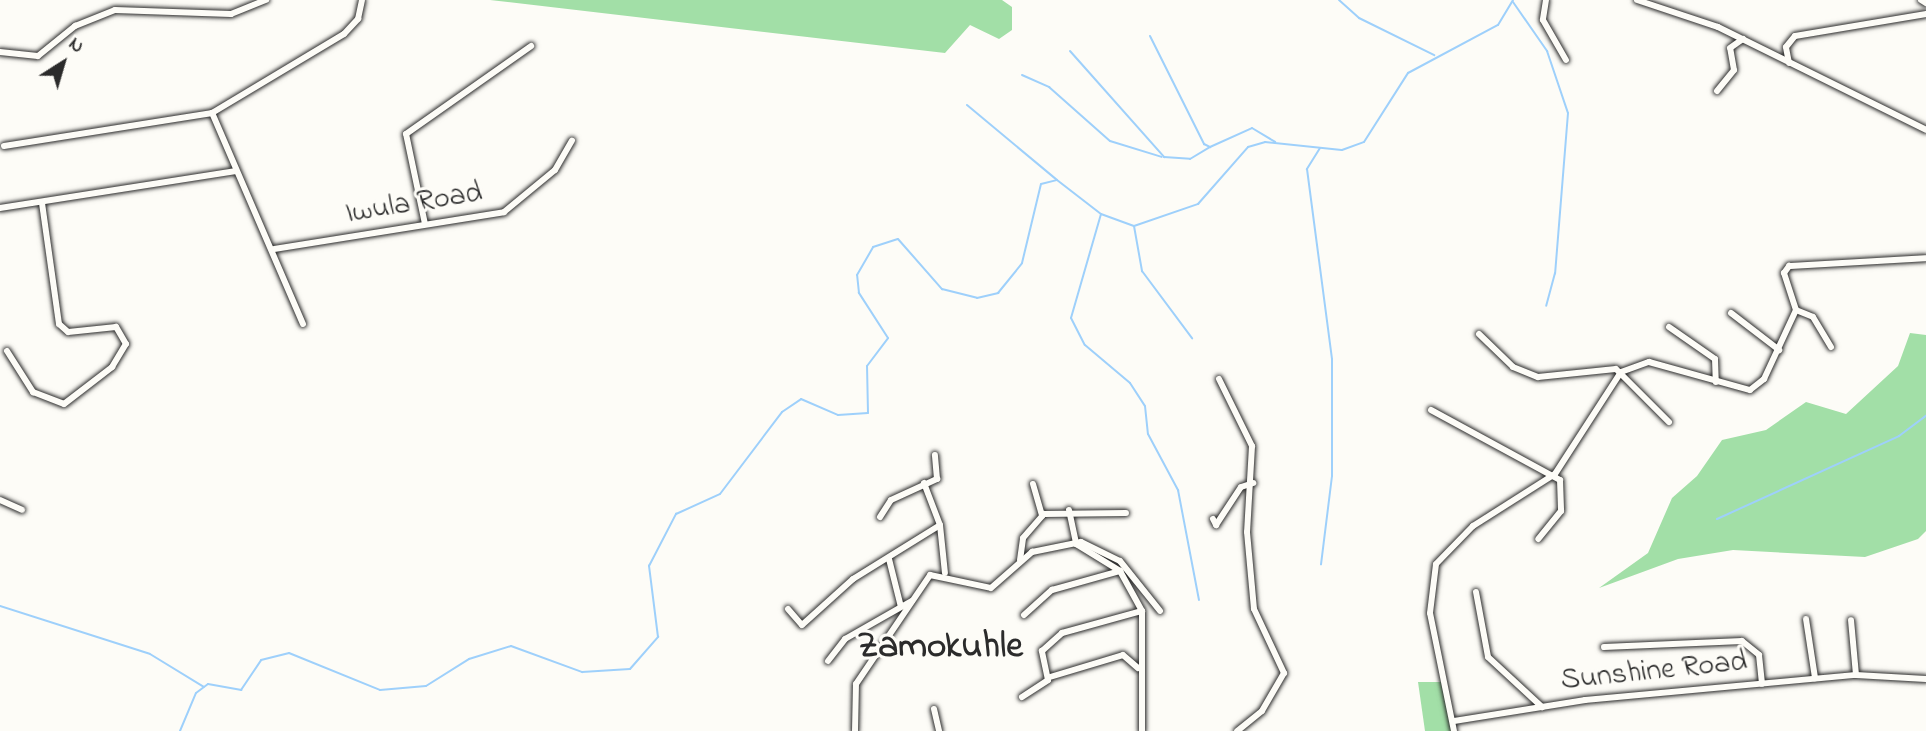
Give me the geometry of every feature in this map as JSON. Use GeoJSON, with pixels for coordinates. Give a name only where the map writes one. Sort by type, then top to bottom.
{"type":"FeatureCollection","features":[{"type":"Feature","properties":{"kind":"street"},"geometry":{"type":"LineString","coordinates":[[0,52],[38,57],[75,26],[115,10],[232,14],[266,0]]}},
{"type":"Feature","properties":{"kind":"street"},"geometry":{"type":"LineString","coordinates":[[4,146],[212,113],[344,34],[358,19],[362,0]]}},
{"type":"Feature","properties":{"kind":"street"},"geometry":{"type":"LineString","coordinates":[[1546,0],[1543,20],[1566,60]]}},
{"type":"Feature","properties":{"kind":"street"},"geometry":{"type":"LineString","coordinates":[[1637,0],[1743,39],[1790,65],[1926,130]]}},
{"type":"Feature","properties":{"kind":"street"},"geometry":{"type":"LineString","coordinates":[[1921,0],[1926,3]]}},
{"type":"Feature","properties":{"kind":"street"},"geometry":{"type":"LineString","coordinates":[[1790,65],[1786,47],[1795,36],[1926,14]]}},
{"type":"Feature","properties":{"kind":"street"},"geometry":{"type":"LineString","coordinates":[[1717,91],[1734,70],[1730,48],[1743,39]]}},
{"type":"Feature","properties":{"kind":"street"},"geometry":{"type":"LineString","coordinates":[[425,224],[406,134],[531,46]]}},
{"type":"Feature","properties":{"kind":"street"},"geometry":{"type":"LineString","coordinates":[[212,113],[236,171],[274,248],[303,324]]}},
{"type":"Feature","properties":{"kind":"street","name":"Iwula Road"},"geometry":{"type":"LineString","coordinates":[[274,248],[505,212],[555,170],[572,141]]}},
{"type":"Feature","properties":{"kind":"street"},"geometry":{"type":"LineString","coordinates":[[0,208],[236,171]]}},
{"type":"Feature","properties":{"kind":"street"},"geometry":{"type":"LineString","coordinates":[[7,351],[33,392],[64,404],[113,367],[126,344],[116,327],[68,332],[59,324],[42,203]]}},
{"type":"Feature","properties":{"kind":"street"},"geometry":{"type":"LineString","coordinates":[[1454,731],[1430,613],[1436,564],[1473,526],[1555,474],[1622,372],[1649,362],[1716,382],[1755,388],[1779,350],[1796,310],[1784,273],[1792,264],[1889,264],[1926,257]]}},
{"type":"Feature","properties":{"kind":"street"},"geometry":{"type":"LineString","coordinates":[[1796,310],[1813,317],[1830,347]]}},
{"type":"Feature","properties":{"kind":"street"},"geometry":{"type":"LineString","coordinates":[[1731,313],[1779,350]]}},
{"type":"Feature","properties":{"kind":"street"},"geometry":{"type":"LineString","coordinates":[[1670,327],[1715,359],[1716,382]]}},
{"type":"Feature","properties":{"kind":"street"},"geometry":{"type":"LineString","coordinates":[[1479,334],[1513,367],[1538,377],[1601,367],[1622,372],[1669,422]]}},
{"type":"Feature","properties":{"kind":"street"},"geometry":{"type":"LineString","coordinates":[[1219,379],[1252,446],[1253,483],[1247,532],[1255,616],[1284,673],[1262,710],[1237,731]]}},
{"type":"Feature","properties":{"kind":"street"},"geometry":{"type":"LineString","coordinates":[[1431,410],[1555,474],[1563,488],[1561,511],[1538,539]]}},
{"type":"Feature","properties":{"kind":"street"},"geometry":{"type":"LineString","coordinates":[[880,517],[891,500],[937,479],[935,455]]}},
{"type":"Feature","properties":{"kind":"street"},"geometry":{"type":"LineString","coordinates":[[1213,519],[1216,525],[1241,487],[1253,483]]}},
{"type":"Feature","properties":{"kind":"street"},"geometry":{"type":"LineString","coordinates":[[923,484],[941,524],[945,573]]}},
{"type":"Feature","properties":{"kind":"street"},"geometry":{"type":"LineString","coordinates":[[1033,484],[1042,516]]}},
{"type":"Feature","properties":{"kind":"street"},"geometry":{"type":"LineString","coordinates":[[0,500],[22,509]]}},
{"type":"Feature","properties":{"kind":"street"},"geometry":{"type":"LineString","coordinates":[[1069,510],[1075,542],[1120,571],[1142,611],[1138,668],[1142,731]]}},
{"type":"Feature","properties":{"kind":"street"},"geometry":{"type":"LineString","coordinates":[[1020,560],[1023,538],[1042,516],[1069,510],[1126,513]]}},
{"type":"Feature","properties":{"kind":"street"},"geometry":{"type":"LineString","coordinates":[[788,609],[802,625],[853,579],[889,559],[941,524]]}},
{"type":"Feature","properties":{"kind":"street"},"geometry":{"type":"LineString","coordinates":[[855,731],[856,684],[914,600],[925,579],[945,573],[991,588],[1020,560],[1052,543],[1075,542],[1120,561],[1160,611]]}},
{"type":"Feature","properties":{"kind":"street"},"geometry":{"type":"LineString","coordinates":[[889,559],[901,607]]}},
{"type":"Feature","properties":{"kind":"street"},"geometry":{"type":"LineString","coordinates":[[1024,615],[1052,590],[1120,571]]}},
{"type":"Feature","properties":{"kind":"street"},"geometry":{"type":"LineString","coordinates":[[1476,592],[1488,657],[1542,707]]}},
{"type":"Feature","properties":{"kind":"street"},"geometry":{"type":"LineString","coordinates":[[828,661],[845,639],[914,600]]}},
{"type":"Feature","properties":{"kind":"street"},"geometry":{"type":"LineString","coordinates":[[1050,677],[1042,651],[1062,633],[1142,611]]}},
{"type":"Feature","properties":{"kind":"street"},"geometry":{"type":"LineString","coordinates":[[1805,620],[1815,678]]}},
{"type":"Feature","properties":{"kind":"street"},"geometry":{"type":"LineString","coordinates":[[1850,620],[1856,673]]}},
{"type":"Feature","properties":{"kind":"street"},"geometry":{"type":"LineString","coordinates":[[1604,647],[1742,641],[1759,655],[1762,684]]}},
{"type":"Feature","properties":{"kind":"street"},"geometry":{"type":"LineString","coordinates":[[1022,697],[1050,677],[1123,655],[1138,668]]}},
{"type":"Feature","properties":{"kind":"street","name":"Sunshine Road"},"geometry":{"type":"LineString","coordinates":[[1454,721],[1542,707],[1856,673],[1882,671],[1926,679]]}},
{"type":"Feature","properties":{"kind":"street"},"geometry":{"type":"LineString","coordinates":[[934,709],[939,731]]}},
{"type":"Feature","properties":{"kind":"green space"},"geometry":{"type":"Polygon","coordinates":[[[490,0],[1002,0],[1012,7],[1012,30],[999,39],[970,25],[945,53],[490,0]]]}},
{"type":"Feature","properties":{"kind":"green space"},"geometry":{"type":"Polygon","coordinates":[[[1910,333],[1926,335],[1926,531],[1918,539],[1865,557],[1733,550],[1678,559],[1599,588],[1648,553],[1672,498],[1697,476],[1722,440],[1766,430],[1806,402],[1846,414],[1898,366],[1910,333]]]}},
{"type":"Feature","properties":{"kind":"green space"},"geometry":{"type":"Polygon","coordinates":[[[1418,682],[1441,682],[1454,731],[1425,731],[1418,682]]]}},
{"type":"Feature","properties":{"kind":"waterway"},"geometry":{"type":"LineString","coordinates":[[1339,0],[1359,18],[1434,55]]}},
{"type":"Feature","properties":{"kind":"waterway"},"geometry":{"type":"LineString","coordinates":[[180,731],[196,693],[208,684],[241,690],[261,660],[289,653],[380,690],[426,686],[469,659],[511,646],[582,672],[630,669],[658,637],[649,566],[676,514],[720,494],[782,412],[801,399],[838,415],[868,413],[867,366],[888,338],[859,293],[857,275],[873,247],[898,239],[942,289],[977,298],[998,293],[1022,263],[1041,184],[1057,180],[1101,214],[1134,226],[1198,204],[1248,147],[1265,142],[1342,150],[1364,142],[1408,73],[1498,25],[1513,0]]}},
{"type":"Feature","properties":{"kind":"waterway"},"geometry":{"type":"LineString","coordinates":[[1513,2],[1547,51],[1568,113],[1555,273],[1546,306]]}},
{"type":"Feature","properties":{"kind":"waterway"},"geometry":{"type":"LineString","coordinates":[[1150,36],[1204,144],[1210,147],[1252,128],[1275,142]]}},
{"type":"Feature","properties":{"kind":"waterway"},"geometry":{"type":"LineString","coordinates":[[1070,51],[1164,157],[1190,159],[1210,147]]}},
{"type":"Feature","properties":{"kind":"waterway"},"geometry":{"type":"LineString","coordinates":[[1022,75],[1049,87],[1110,141],[1162,157]]}},
{"type":"Feature","properties":{"kind":"waterway"},"geometry":{"type":"LineString","coordinates":[[967,105],[1057,180]]}},
{"type":"Feature","properties":{"kind":"waterway"},"geometry":{"type":"LineString","coordinates":[[1320,148],[1307,169],[1332,359],[1332,476],[1321,564]]}},
{"type":"Feature","properties":{"kind":"waterway"},"geometry":{"type":"LineString","coordinates":[[1101,214],[1071,318],[1085,345],[1130,383],[1145,406],[1148,434],[1178,490],[1199,600]]}},
{"type":"Feature","properties":{"kind":"waterway"},"geometry":{"type":"LineString","coordinates":[[1134,226],[1142,271],[1192,338]]}},
{"type":"Feature","properties":{"kind":"waterway"},"geometry":{"type":"LineString","coordinates":[[1717,519],[1899,436],[1926,416]]}},
{"type":"Feature","properties":{"kind":"waterway"},"geometry":{"type":"LineString","coordinates":[[0,606],[150,654],[204,687]]}},
{"type":"Feature","properties":{"kind":"district","name":"Zamokuhle"},"geometry":{"type":"Point","coordinates":[940,647]}}]}
